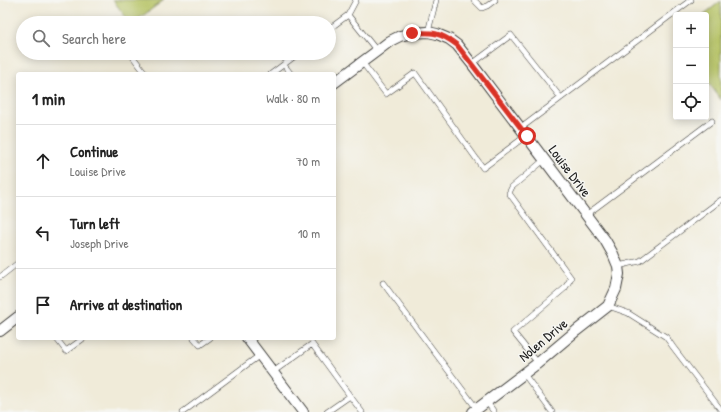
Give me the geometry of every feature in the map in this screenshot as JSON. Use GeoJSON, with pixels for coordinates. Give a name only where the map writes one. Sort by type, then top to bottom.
{"type":"FeatureCollection","features":[{"type":"Feature","properties":{"kind":"street"},"geometry":{"type":"LineString","coordinates":[[336,82],[390,41],[400,36],[412,33],[433,33]]}},
{"type":"Feature","properties":{"kind":"street","name":"Louise Drive"},"geometry":{"type":"LineString","coordinates":[[433,33],[449,39],[457,45],[605,240],[618,266],[618,280]]}},
{"type":"Feature","properties":{"kind":"street","name":"Nolen Drive"},"geometry":{"type":"LineString","coordinates":[[475,411],[538,363],[608,306],[616,289],[618,280]]}},
{"type":"Feature","properties":{"kind":"street"},"geometry":{"type":"LineString","coordinates":[[0,331],[16,319]]}},
{"type":"Feature","properties":{"kind":"street"},"geometry":{"type":"LineString","coordinates":[[249,340],[303,412]]}},
{"type":"Feature","properties":{"kind":"lane"},"geometry":{"type":"LineString","coordinates":[[336,24],[348,15],[356,0]]}},
{"type":"Feature","properties":{"kind":"lane"},"geometry":{"type":"LineString","coordinates":[[433,33],[436,0]]}},
{"type":"Feature","properties":{"kind":"lane"},"geometry":{"type":"LineString","coordinates":[[474,0],[482,8],[495,0]]}},
{"type":"Feature","properties":{"kind":"lane"},"geometry":{"type":"LineString","coordinates":[[362,62],[386,94],[415,74],[483,168],[561,98],[691,0]]}},
{"type":"Feature","properties":{"kind":"lane"},"geometry":{"type":"LineString","coordinates":[[348,15],[377,51]]}},
{"type":"Feature","properties":{"kind":"lane"},"geometry":{"type":"LineString","coordinates":[[472,64],[511,35],[561,98]]}},
{"type":"Feature","properties":{"kind":"lane"},"geometry":{"type":"LineString","coordinates":[[135,60],[144,72]]}},
{"type":"Feature","properties":{"kind":"lane"},"geometry":{"type":"LineString","coordinates":[[274,72],[289,60]]}},
{"type":"Feature","properties":{"kind":"lane"},"geometry":{"type":"LineString","coordinates":[[284,64],[290,72]]}},
{"type":"Feature","properties":{"kind":"lane"},"geometry":{"type":"LineString","coordinates":[[586,215],[712,121]]}},
{"type":"Feature","properties":{"kind":"lane"},"geometry":{"type":"LineString","coordinates":[[538,363],[513,332],[565,288],[571,278],[509,193],[512,187],[544,160]]}},
{"type":"Feature","properties":{"kind":"lane"},"geometry":{"type":"LineString","coordinates":[[618,266],[640,261],[721,200]]}},
{"type":"Feature","properties":{"kind":"lane"},"geometry":{"type":"LineString","coordinates":[[0,277],[16,265]]}},
{"type":"Feature","properties":{"kind":"lane"},"geometry":{"type":"LineString","coordinates":[[384,283],[475,411]]}},
{"type":"Feature","properties":{"kind":"lane"},"geometry":{"type":"LineString","coordinates":[[608,306],[628,313],[666,337],[672,347],[721,410]]}},
{"type":"Feature","properties":{"kind":"lane"},"geometry":{"type":"LineString","coordinates":[[58,340],[66,351],[81,340]]}},
{"type":"Feature","properties":{"kind":"lane"},"geometry":{"type":"LineString","coordinates":[[196,340],[200,345],[207,340]]}},
{"type":"Feature","properties":{"kind":"lane"},"geometry":{"type":"LineString","coordinates":[[273,372],[312,344],[362,412]]}},
{"type":"Feature","properties":{"kind":"lane"},"geometry":{"type":"LineString","coordinates":[[183,412],[260,355]]}},
{"type":"Feature","properties":{"kind":"lane"},"geometry":{"type":"LineString","coordinates":[[524,374],[552,412]]}},
{"type":"Feature","properties":{"kind":"lane"},"geometry":{"type":"LineString","coordinates":[[327,412],[350,396]]}},
{"type":"Feature","properties":{"kind":"lane"},"geometry":{"type":"LineString","coordinates":[[487,402],[494,412]]}},
{"type":"Feature","properties":{"kind":"green space"},"geometry":{"type":"Polygon","coordinates":[[[113,0],[164,0],[142,16],[125,16],[113,0]]]}},
{"type":"Feature","properties":{"kind":"green space"},"geometry":{"type":"Polygon","coordinates":[[[721,1],[721,100],[709,83],[709,12],[707,12],[721,1]]]}},
{"type":"Feature","properties":{"kind":"route"},"geometry":{"type":"LineString","coordinates":[[412,33],[428,32],[437,34],[444,36],[457,45],[527,136]]}}]}
